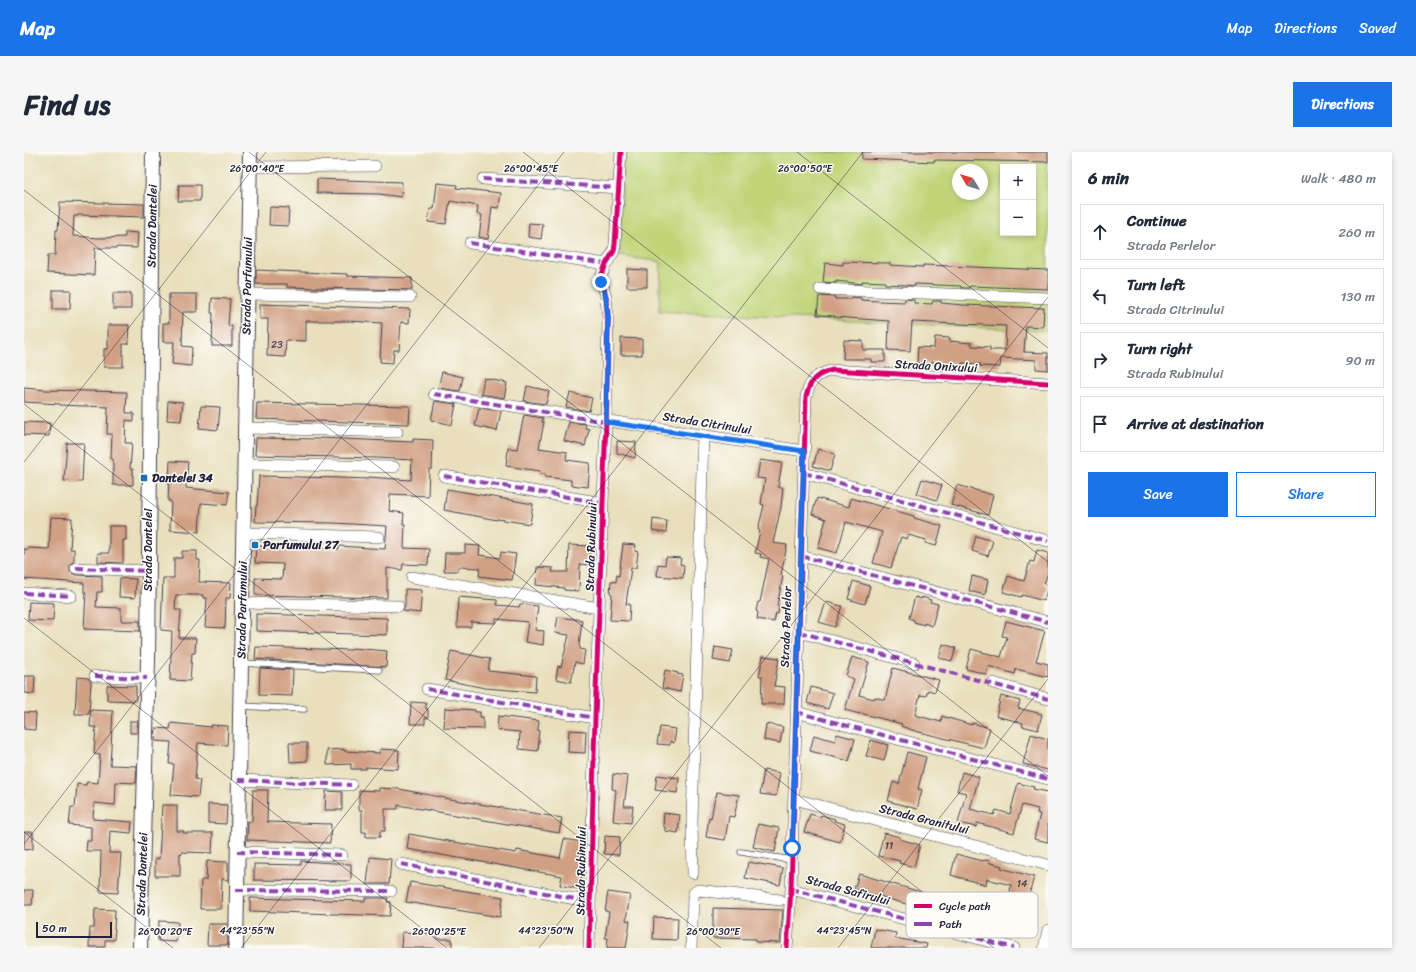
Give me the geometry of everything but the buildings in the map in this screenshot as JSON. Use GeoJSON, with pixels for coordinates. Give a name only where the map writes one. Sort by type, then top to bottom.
{"type":"FeatureCollection","features":[{"type":"Feature","properties":{"kind":"street","name":"Strada Dantelei"},"geometry":{"type":"LineString","coordinates":[[140,948],[147,678],[153,152]]}},
{"type":"Feature","properties":{"kind":"street","name":"Strada Parfumului"},"geometry":{"type":"LineString","coordinates":[[236,948],[250,152]]}},
{"type":"Feature","properties":{"kind":"street","name":"Strada Rubinului"},"geometry":{"type":"LineString","coordinates":[[589,948],[608,318],[606,297],[601,277],[606,264],[614,251],[620,188],[621,152]]}},
{"type":"Feature","properties":{"kind":"street"},"geometry":{"type":"LineString","coordinates":[[249,167],[375,166]]}},
{"type":"Feature","properties":{"kind":"street"},"geometry":{"type":"LineString","coordinates":[[483,178],[620,188]]}},
{"type":"Feature","properties":{"kind":"street"},"geometry":{"type":"LineString","coordinates":[[470,243],[606,264]]}},
{"type":"Feature","properties":{"kind":"street"},"geometry":{"type":"LineString","coordinates":[[820,289],[1048,298]]}},
{"type":"Feature","properties":{"kind":"street"},"geometry":{"type":"LineString","coordinates":[[247,294],[410,297]]}},
{"type":"Feature","properties":{"kind":"street","name":"Strada Onixului"},"geometry":{"type":"LineString","coordinates":[[823,372],[833,370],[1048,383]]}},
{"type":"Feature","properties":{"kind":"street","name":"Strada Perlelor"},"geometry":{"type":"LineString","coordinates":[[787,948],[792,860],[806,397],[808,387],[814,379],[823,372]]}},
{"type":"Feature","properties":{"kind":"street","name":"Strada Citrinului"},"geometry":{"type":"LineString","coordinates":[[434,394],[606,422],[804,451]]}},
{"type":"Feature","properties":{"kind":"street"},"geometry":{"type":"LineString","coordinates":[[245,428],[397,432]]}},
{"type":"Feature","properties":{"kind":"street"},"geometry":{"type":"LineString","coordinates":[[693,873],[692,822],[703,435]]}},
{"type":"Feature","properties":{"kind":"street"},"geometry":{"type":"LineString","coordinates":[[244,464],[394,467]]}},
{"type":"Feature","properties":{"kind":"street"},"geometry":{"type":"LineString","coordinates":[[804,473],[1048,542]]}},
{"type":"Feature","properties":{"kind":"street"},"geometry":{"type":"LineString","coordinates":[[444,476],[603,503]]}},
{"type":"Feature","properties":{"kind":"street"},"geometry":{"type":"LineString","coordinates":[[243,533],[379,537]]}},
{"type":"Feature","properties":{"kind":"street"},"geometry":{"type":"LineString","coordinates":[[801,556],[1048,622]]}},
{"type":"Feature","properties":{"kind":"street"},"geometry":{"type":"LineString","coordinates":[[76,568],[148,571]]}},
{"type":"Feature","properties":{"kind":"street","name":"Strada Rubinului"},"geometry":{"type":"LineString","coordinates":[[412,577],[599,608]]}},
{"type":"Feature","properties":{"kind":"street"},"geometry":{"type":"LineString","coordinates":[[24,593],[71,596]]}},
{"type":"Feature","properties":{"kind":"street"},"geometry":{"type":"LineString","coordinates":[[242,603],[398,606]]}},
{"type":"Feature","properties":{"kind":"street"},"geometry":{"type":"LineString","coordinates":[[799,632],[914,663]]}},
{"type":"Feature","properties":{"kind":"street"},"geometry":{"type":"LineString","coordinates":[[96,676],[147,678]]}},
{"type":"Feature","properties":{"kind":"street"},"geometry":{"type":"LineString","coordinates":[[993,683],[1048,699]]}},
{"type":"Feature","properties":{"kind":"street"},"geometry":{"type":"LineString","coordinates":[[427,689],[595,718]]}},
{"type":"Feature","properties":{"kind":"street"},"geometry":{"type":"LineString","coordinates":[[796,712],[1048,779]]}},
{"type":"Feature","properties":{"kind":"street"},"geometry":{"type":"LineString","coordinates":[[238,780],[352,785]]}},
{"type":"Feature","properties":{"kind":"street","name":"Strada Granitului"},"geometry":{"type":"LineString","coordinates":[[794,799],[1048,865]]}},
{"type":"Feature","properties":{"kind":"street"},"geometry":{"type":"LineString","coordinates":[[237,852],[342,855]]}},
{"type":"Feature","properties":{"kind":"street"},"geometry":{"type":"LineString","coordinates":[[401,864],[590,902]]}},
{"type":"Feature","properties":{"kind":"street","name":"Strada Safirului"},"geometry":{"type":"LineString","coordinates":[[791,889],[906,919]]}},
{"type":"Feature","properties":{"kind":"street"},"geometry":{"type":"LineString","coordinates":[[236,890],[391,891]]}},
{"type":"Feature","properties":{"kind":"street"},"geometry":{"type":"LineString","coordinates":[[691,948],[693,898],[694,893],[698,890],[780,900]]}},
{"type":"Feature","properties":{"kind":"street"},"geometry":{"type":"LineString","coordinates":[[1044,948],[1048,930]]}},
{"type":"Feature","properties":{"kind":"street","name":"Strada Safirului"},"geometry":{"type":"LineString","coordinates":[[976,938],[1014,948]]}},
{"type":"Feature","properties":{"kind":"lane"},"geometry":{"type":"LineString","coordinates":[[241,663],[379,670]]}},
{"type":"Feature","properties":{"kind":"lane"},"geometry":{"type":"LineString","coordinates":[[240,706],[304,709]]}},
{"type":"Feature","properties":{"kind":"lane"},"geometry":{"type":"LineString","coordinates":[[741,852],[792,860]]}},
{"type":"Feature","properties":{"kind":"green space"},"geometry":{"type":"Polygon","coordinates":[[[623,152],[1048,152],[1048,331],[659,311],[661,262],[620,256],[623,152]]]}},
{"type":"Feature","properties":{"kind":"marked path"},"geometry":{"type":"LineString","coordinates":[[483,179],[619,188]]}},
{"type":"Feature","properties":{"kind":"marked path"},"geometry":{"type":"LineString","coordinates":[[470,243],[606,264]]}},
{"type":"Feature","properties":{"kind":"marked path"},"geometry":{"type":"LineString","coordinates":[[434,394],[606,422]]}},
{"type":"Feature","properties":{"kind":"marked path"},"geometry":{"type":"LineString","coordinates":[[804,473],[1048,541]]}},
{"type":"Feature","properties":{"kind":"marked path"},"geometry":{"type":"LineString","coordinates":[[444,476],[603,503]]}},
{"type":"Feature","properties":{"kind":"marked path"},"geometry":{"type":"LineString","coordinates":[[801,556],[1048,622]]}},
{"type":"Feature","properties":{"kind":"marked path"},"geometry":{"type":"LineString","coordinates":[[76,568],[148,571]]}},
{"type":"Feature","properties":{"kind":"marked path"},"geometry":{"type":"LineString","coordinates":[[24,593],[71,596]]}},
{"type":"Feature","properties":{"kind":"marked path"},"geometry":{"type":"LineString","coordinates":[[799,632],[1048,699]]}},
{"type":"Feature","properties":{"kind":"marked path"},"geometry":{"type":"LineString","coordinates":[[95,676],[147,678]]}},
{"type":"Feature","properties":{"kind":"marked path"},"geometry":{"type":"LineString","coordinates":[[427,689],[595,718]]}},
{"type":"Feature","properties":{"kind":"marked path"},"geometry":{"type":"LineString","coordinates":[[796,712],[1048,779]]}},
{"type":"Feature","properties":{"kind":"marked path"},"geometry":{"type":"LineString","coordinates":[[238,780],[351,785]]}},
{"type":"Feature","properties":{"kind":"marked path"},"geometry":{"type":"LineString","coordinates":[[237,852],[342,855]]}},
{"type":"Feature","properties":{"kind":"marked path"},"geometry":{"type":"LineString","coordinates":[[401,864],[590,902]]}},
{"type":"Feature","properties":{"kind":"marked path"},"geometry":{"type":"LineString","coordinates":[[791,889],[906,919]]}},
{"type":"Feature","properties":{"kind":"marked path"},"geometry":{"type":"LineString","coordinates":[[236,890],[391,891]]}},
{"type":"Feature","properties":{"kind":"marked path"},"geometry":{"type":"LineString","coordinates":[[976,938],[1014,948]]}},
{"type":"Feature","properties":{"kind":"cycle path"},"geometry":{"type":"LineString","coordinates":[[589,948],[608,318],[606,297],[601,277],[606,264],[614,251],[621,152]]}},
{"type":"Feature","properties":{"kind":"cycle path"},"geometry":{"type":"LineString","coordinates":[[787,948],[791,889],[806,397],[810,386],[818,376],[833,370],[1048,383]]}},
{"type":"Feature","properties":{"kind":"place","name":"Dantelei 34"},"geometry":{"type":"Point","coordinates":[144,478]}},
{"type":"Feature","properties":{"kind":"place","name":"Parfumului 27"},"geometry":{"type":"Point","coordinates":[255,545]}},
{"type":"Feature","properties":{"kind":"route"},"geometry":{"type":"LineString","coordinates":[[601,282],[606,297],[608,318],[606,422],[804,451],[792,848]]}}]}
